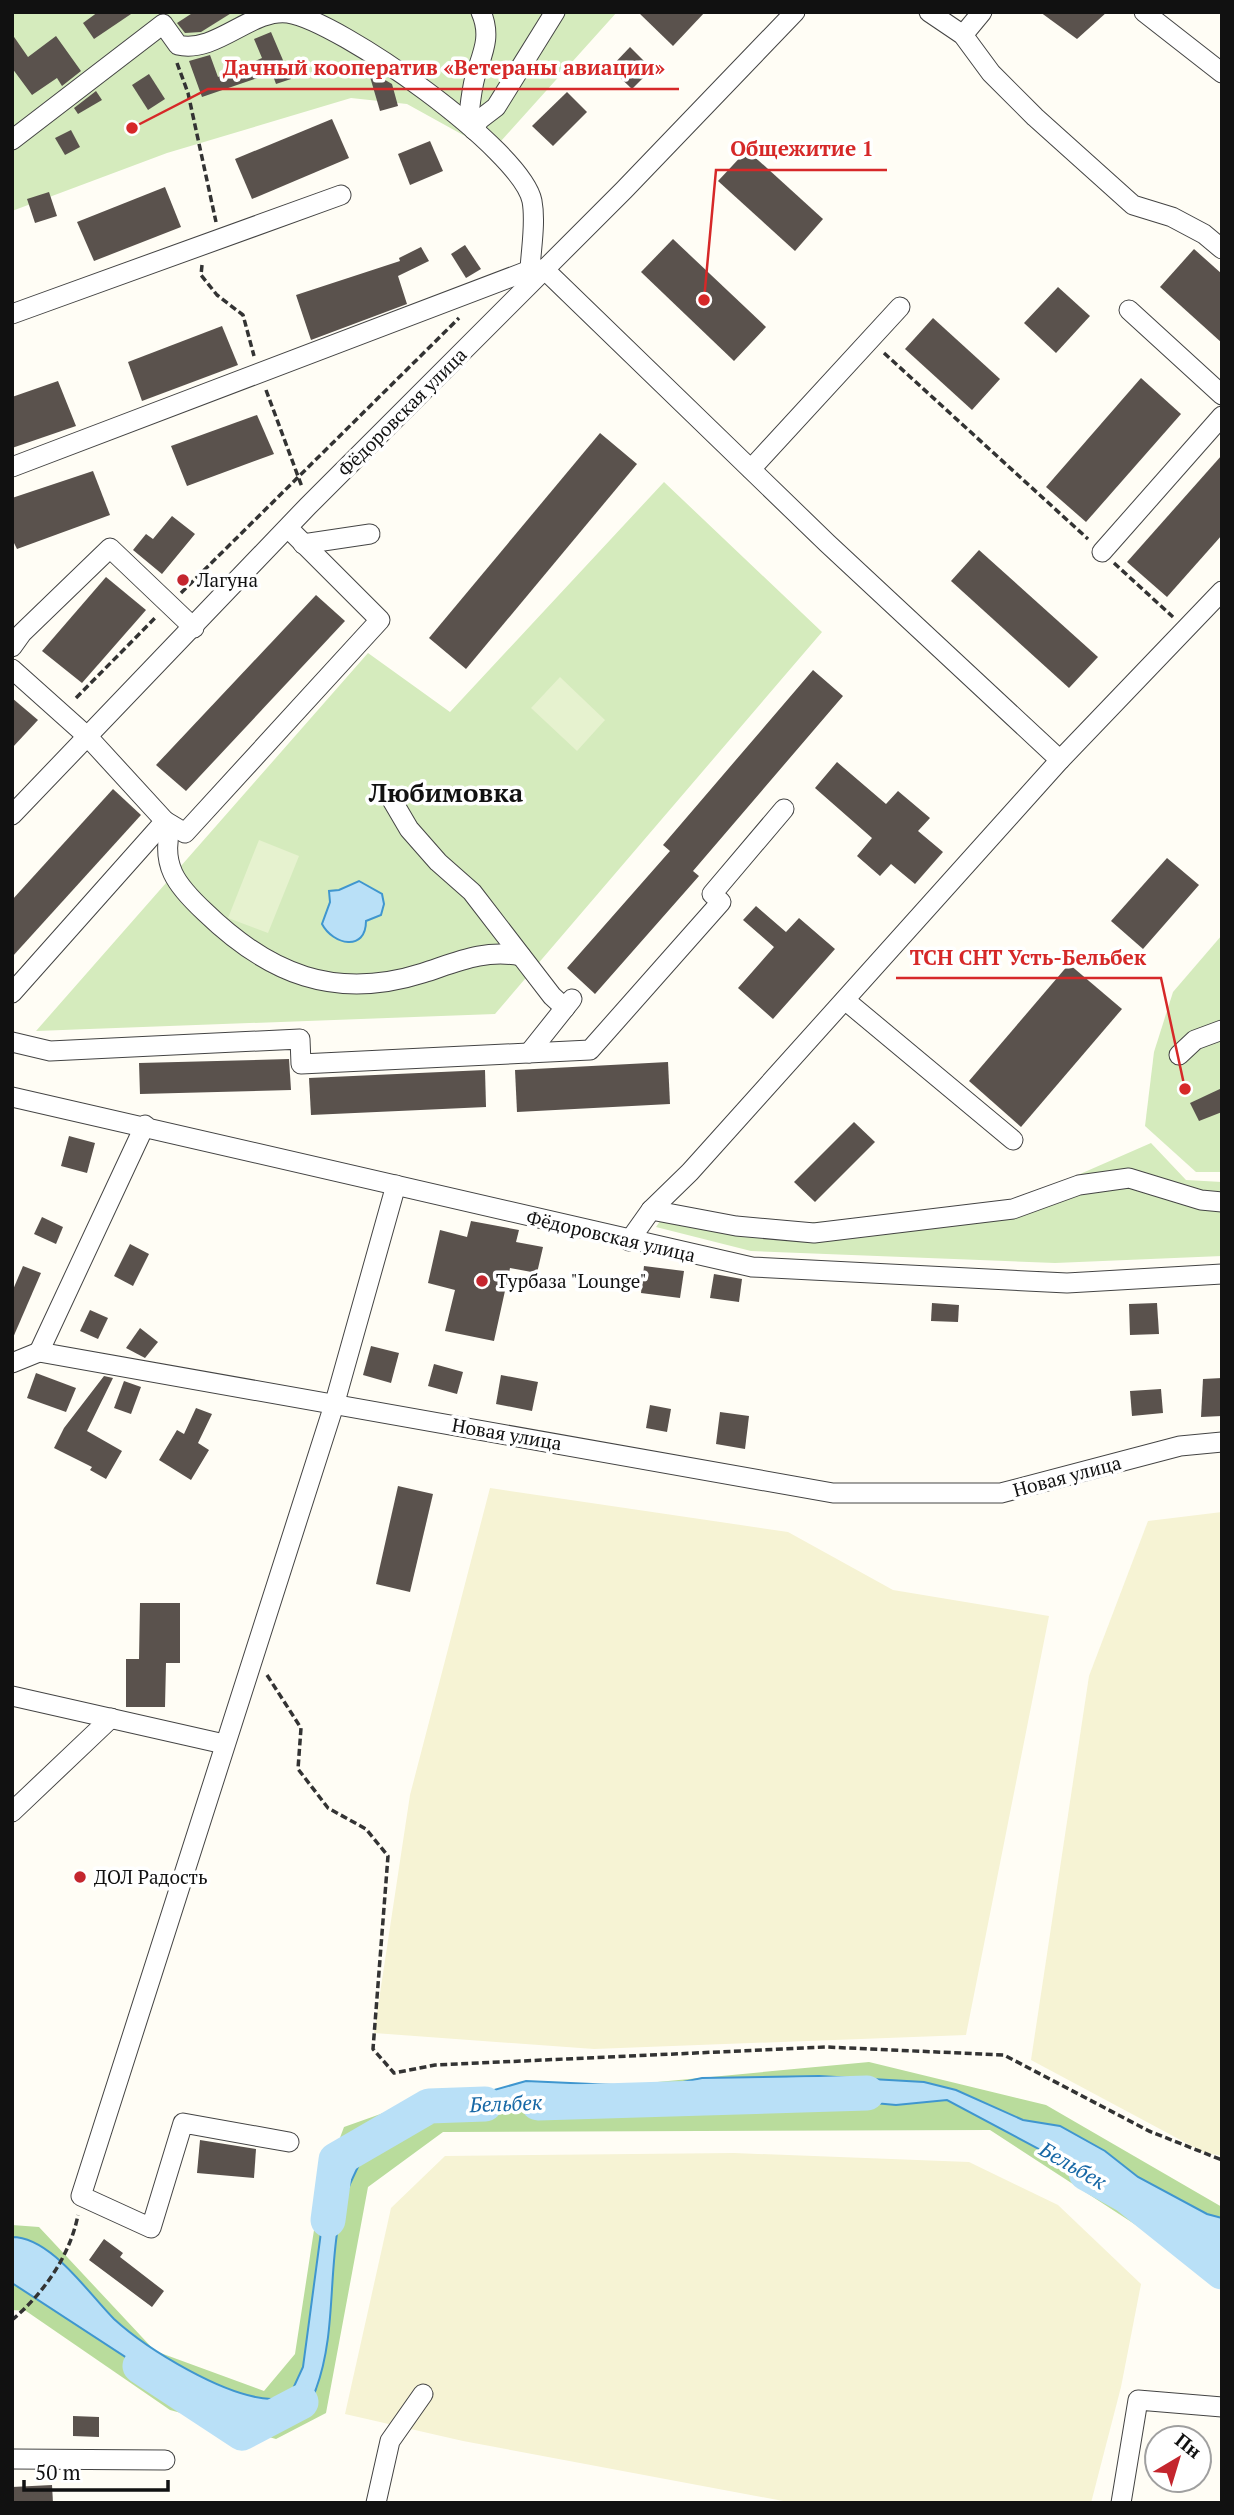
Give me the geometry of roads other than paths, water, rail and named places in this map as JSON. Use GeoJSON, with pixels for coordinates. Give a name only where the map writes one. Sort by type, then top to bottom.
{"type":"FeatureCollection","features":[{"type":"Feature","properties":{"kind":"street"},"geometry":{"type":"LineString","coordinates":[[471,126],[475,78],[486,50],[486,24],[481,12]]}},
{"type":"Feature","properties":{"kind":"street"},"geometry":{"type":"LineString","coordinates":[[471,126],[496,107],[555,12]]}},
{"type":"Feature","properties":{"kind":"street","name":"Фёдоровская улица"},"geometry":{"type":"LineString","coordinates":[[12,815],[537,270],[795,12]]}},
{"type":"Feature","properties":{"kind":"street"},"geometry":{"type":"LineString","coordinates":[[929,12],[963,35],[991,73],[1035,117],[1133,205],[1172,217],[1204,234],[1222,249]]}},
{"type":"Feature","properties":{"kind":"street"},"geometry":{"type":"LineString","coordinates":[[963,35],[982,12]]}},
{"type":"Feature","properties":{"kind":"street"},"geometry":{"type":"LineString","coordinates":[[1144,12],[1222,74]]}},
{"type":"Feature","properties":{"kind":"street"},"geometry":{"type":"LineString","coordinates":[[12,140],[163,24],[177,45],[201,46],[272,15],[286,13],[316,24],[369,51],[404,73],[441,106],[471,126],[516,172],[532,200],[537,270],[1059,760]]}},
{"type":"Feature","properties":{"kind":"street"},"geometry":{"type":"LineString","coordinates":[[12,314],[341,195]]}},
{"type":"Feature","properties":{"kind":"street"},"geometry":{"type":"LineString","coordinates":[[12,467],[537,270]]}},
{"type":"Feature","properties":{"kind":"street"},"geometry":{"type":"LineString","coordinates":[[751,469],[900,307]]}},
{"type":"Feature","properties":{"kind":"street"},"geometry":{"type":"LineString","coordinates":[[1129,310],[1222,394]]}},
{"type":"Feature","properties":{"kind":"street"},"geometry":{"type":"LineString","coordinates":[[1102,551],[1222,416]]}},
{"type":"Feature","properties":{"kind":"street"},"geometry":{"type":"LineString","coordinates":[[12,668],[88,737],[168,823],[185,833],[380,620],[288,528]]}},
{"type":"Feature","properties":{"kind":"street"},"geometry":{"type":"LineString","coordinates":[[303,544],[370,534]]}},
{"type":"Feature","properties":{"kind":"street"},"geometry":{"type":"LineString","coordinates":[[15,637],[110,548],[194,628]]}},
{"type":"Feature","properties":{"kind":"street"},"geometry":{"type":"LineString","coordinates":[[629,1241],[651,1210],[690,1172],[1059,760],[1222,591]]}},
{"type":"Feature","properties":{"kind":"street"},"geometry":{"type":"LineString","coordinates":[[392,800],[409,829],[438,862],[472,892],[521,956],[569,1003],[529,1053]]}},
{"type":"Feature","properties":{"kind":"street"},"geometry":{"type":"LineString","coordinates":[[12,1042],[50,1051],[300,1039],[301,1064],[590,1050],[721,902],[712,894],[784,808]]}},
{"type":"Feature","properties":{"kind":"street"},"geometry":{"type":"LineString","coordinates":[[168,823],[165,847],[183,891],[214,921],[275,965],[315,982],[387,984],[486,953],[521,956]]}},
{"type":"Feature","properties":{"kind":"street"},"geometry":{"type":"LineString","coordinates":[[12,993],[168,823]]}},
{"type":"Feature","properties":{"kind":"street"},"geometry":{"type":"LineString","coordinates":[[845,1000],[1013,1140]]}},
{"type":"Feature","properties":{"kind":"street"},"geometry":{"type":"LineString","coordinates":[[1179,1055],[1195,1040],[1222,1030]]}},
{"type":"Feature","properties":{"kind":"street","name":"Фёдоровская улица"},"geometry":{"type":"LineString","coordinates":[[12,1097],[145,1125],[629,1241],[752,1267],[1067,1283],[1222,1274]]}},
{"type":"Feature","properties":{"kind":"street"},"geometry":{"type":"LineString","coordinates":[[12,1363],[39,1352],[145,1125]]}},
{"type":"Feature","properties":{"kind":"street"},"geometry":{"type":"LineString","coordinates":[[651,1210],[736,1226],[814,1233],[1013,1209],[1079,1185],[1129,1178],[1201,1200],[1222,1202]]}},
{"type":"Feature","properties":{"kind":"street"},"geometry":{"type":"LineString","coordinates":[[289,2141],[183,2123],[151,2228],[82,2196],[335,1402],[396,1185]]}},
{"type":"Feature","properties":{"kind":"street","name":"Новая улица"},"geometry":{"type":"LineString","coordinates":[[39,1352],[335,1402],[834,1493],[1001,1493],[1180,1446],[1222,1442]]}},
{"type":"Feature","properties":{"kind":"street"},"geometry":{"type":"LineString","coordinates":[[12,1696],[224,1744]]}},
{"type":"Feature","properties":{"kind":"street"},"geometry":{"type":"LineString","coordinates":[[12,1812],[111,1718]]}},
{"type":"Feature","properties":{"kind":"street"},"geometry":{"type":"LineString","coordinates":[[376,2503],[390,2441],[423,2394]]}},
{"type":"Feature","properties":{"kind":"street"},"geometry":{"type":"LineString","coordinates":[[1121,2503],[1138,2400],[1222,2407]]}},
{"type":"Feature","properties":{"kind":"street"},"geometry":{"type":"LineString","coordinates":[[12,2459],[165,2460]]}},
{"type":"Feature","properties":{"kind":"water"},"geometry":{"type":"Polygon","coordinates":[[[359,881],[382,894],[384,904],[381,915],[366,921],[361,938],[348,942],[334,937],[322,924],[330,902],[329,891],[339,890],[359,881]]]}},
{"type":"Feature","properties":{"kind":"water","name":"Бельбек"},"geometry":{"type":"Polygon","coordinates":[[[819,2076],[924,2082],[956,2090],[1023,2120],[1060,2126],[1105,2151],[1138,2177],[1207,2214],[1222,2218],[1222,2272],[1127,2196],[947,2100],[896,2105],[830,2099],[820,2094],[636,2098],[498,2107],[445,2115],[374,2147],[364,2157],[345,2197],[335,2251],[324,2362],[316,2389],[305,2412],[282,2424],[259,2427],[242,2433],[12,2283],[12,2237],[27,2239],[55,2256],[114,2319],[166,2357],[232,2390],[252,2396],[276,2398],[291,2393],[303,2367],[327,2187],[354,2133],[381,2122],[526,2081],[659,2087],[702,2078],[819,2076]]]}},
{"type":"Feature","properties":{"kind":"waterway","name":"Бельбек"},"geometry":{"type":"LineString","coordinates":[[538,2103],[867,2093]]}},
{"type":"Feature","properties":{"kind":"waterway","name":"Бельбек"},"geometry":{"type":"LineString","coordinates":[[328,2220],[336,2160],[429,2106],[485,2104]]}},
{"type":"Feature","properties":{"kind":"waterway","name":"Бельбек"},"geometry":{"type":"LineString","coordinates":[[1086,2173],[1127,2196],[1222,2272]]}},
{"type":"Feature","properties":{"kind":"waterway","name":"Бельбек"},"geometry":{"type":"LineString","coordinates":[[140,2366],[242,2433],[301,2402]]}},
{"type":"Feature","properties":{"kind":"place","name":"Дачный кооператив «Ветераны авиации»"},"geometry":{"type":"Point","coordinates":[132,128]}},
{"type":"Feature","properties":{"kind":"place","name":"Общежитие 1"},"geometry":{"type":"Point","coordinates":[704,300]}},
{"type":"Feature","properties":{"kind":"place","name":"Лагуна"},"geometry":{"type":"Point","coordinates":[183,580]}},
{"type":"Feature","properties":{"kind":"place","name":"ТСН СНТ Усть-Бельбек"},"geometry":{"type":"Point","coordinates":[1185,1089]}},
{"type":"Feature","properties":{"kind":"place","name":"Турбаза \"Lounge\""},"geometry":{"type":"Point","coordinates":[482,1281]}},
{"type":"Feature","properties":{"kind":"place","name":"ДОЛ Радость"},"geometry":{"type":"Point","coordinates":[80,1877]}},
{"type":"Feature","properties":{"kind":"district","name":"Любимовка"},"geometry":{"type":"Point","coordinates":[446,793]}}]}
